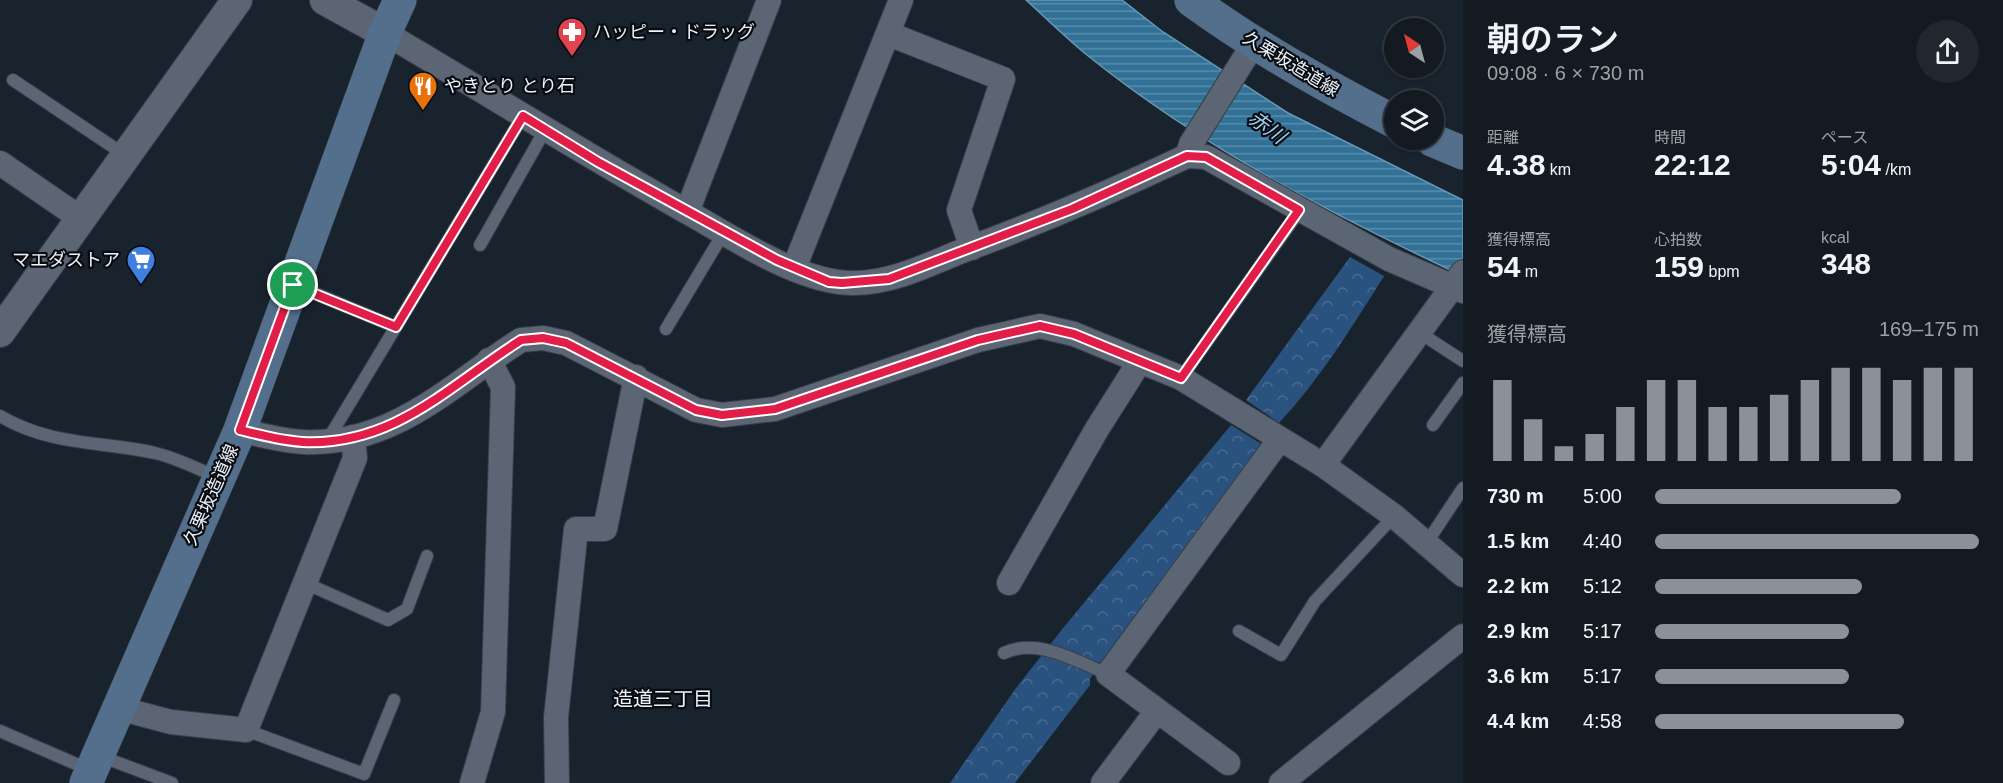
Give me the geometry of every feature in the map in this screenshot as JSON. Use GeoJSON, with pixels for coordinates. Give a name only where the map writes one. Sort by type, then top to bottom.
{"type":"FeatureCollection","features":[{"type":"Feature","properties":{"kind":"main road","name":"久栗坂造道線"},"geometry":{"type":"LineString","coordinates":[[92,770],[240,430],[385,33],[400,0]]}},
{"type":"Feature","properties":{"kind":"main road","name":"久栗坂造道線"},"geometry":{"type":"LineString","coordinates":[[1194,1],[1254,43],[1384,116]]}},
{"type":"Feature","properties":{"kind":"main road"},"geometry":{"type":"LineString","coordinates":[[1444,145],[1463,153]]}},
{"type":"Feature","properties":{"kind":"street"},"geometry":{"type":"LineString","coordinates":[[0,332],[237,0]]}},
{"type":"Feature","properties":{"kind":"street"},"geometry":{"type":"LineString","coordinates":[[325,0],[385,33],[545,130],[687,212],[794,268],[829,282],[872,282],[889,279],[1072,209],[1189,150],[1254,43]]}},
{"type":"Feature","properties":{"kind":"street"},"geometry":{"type":"LineString","coordinates":[[687,212],[769,0]]}},
{"type":"Feature","properties":{"kind":"street"},"geometry":{"type":"LineString","coordinates":[[794,268],[901,0]]}},
{"type":"Feature","properties":{"kind":"street"},"geometry":{"type":"LineString","coordinates":[[889,34],[1003,79],[959,210],[972,248]]}},
{"type":"Feature","properties":{"kind":"street"},"geometry":{"type":"LineString","coordinates":[[1189,150],[1206,157],[1389,260],[1460,282],[1323,465]]}},
{"type":"Feature","properties":{"kind":"street"},"geometry":{"type":"LineString","coordinates":[[0,163],[80,218]]}},
{"type":"Feature","properties":{"kind":"street"},"geometry":{"type":"LineString","coordinates":[[240,430],[302,442],[366,436],[410,417],[489,360],[521,340],[543,338],[566,343],[636,377],[696,410],[722,415],[775,409],[978,340],[1040,326],[1074,334],[1181,378],[1323,465],[1394,516],[1463,575]]}},
{"type":"Feature","properties":{"kind":"street"},"geometry":{"type":"LineString","coordinates":[[472,783],[493,712],[499,592],[503,387],[489,360]]}},
{"type":"Feature","properties":{"kind":"street"},"geometry":{"type":"LineString","coordinates":[[1009,583],[1097,429],[1140,361]]}},
{"type":"Feature","properties":{"kind":"street"},"geometry":{"type":"LineString","coordinates":[[556,783],[556,717],[576,529],[605,529],[636,377]]}},
{"type":"Feature","properties":{"kind":"street"},"geometry":{"type":"LineString","coordinates":[[118,708],[171,723],[246,730],[355,458],[354,437]]}},
{"type":"Feature","properties":{"kind":"street"},"geometry":{"type":"LineString","coordinates":[[1228,763],[1108,674],[1280,439]]}},
{"type":"Feature","properties":{"kind":"street"},"geometry":{"type":"LineString","coordinates":[[1281,783],[1463,636]]}},
{"type":"Feature","properties":{"kind":"street"},"geometry":{"type":"LineString","coordinates":[[1103,783],[1157,711]]}},
{"type":"Feature","properties":{"kind":"lane"},"geometry":{"type":"LineString","coordinates":[[13,80],[125,155]]}},
{"type":"Feature","properties":{"kind":"lane"},"geometry":{"type":"LineString","coordinates":[[327,441],[523,116]]}},
{"type":"Feature","properties":{"kind":"lane"},"geometry":{"type":"LineString","coordinates":[[480,245],[545,130]]}},
{"type":"Feature","properties":{"kind":"lane"},"geometry":{"type":"LineString","coordinates":[[1181,378],[1299,210]]}},
{"type":"Feature","properties":{"kind":"lane"},"geometry":{"type":"LineString","coordinates":[[666,329],[724,232]]}},
{"type":"Feature","properties":{"kind":"lane"},"geometry":{"type":"LineString","coordinates":[[293,285],[396,327]]}},
{"type":"Feature","properties":{"kind":"lane"},"geometry":{"type":"LineString","coordinates":[[1420,333],[1463,361]]}},
{"type":"Feature","properties":{"kind":"lane"},"geometry":{"type":"LineString","coordinates":[[1432,425],[1463,383]]}},
{"type":"Feature","properties":{"kind":"lane"},"geometry":{"type":"LineString","coordinates":[[0,416],[20,428],[45,436],[71,443],[156,454],[219,478]]}},
{"type":"Feature","properties":{"kind":"lane"},"geometry":{"type":"LineString","coordinates":[[1426,544],[1463,488]]}},
{"type":"Feature","properties":{"kind":"lane"},"geometry":{"type":"LineString","coordinates":[[1239,631],[1281,655],[1315,601],[1394,516]]}},
{"type":"Feature","properties":{"kind":"lane"},"geometry":{"type":"LineString","coordinates":[[305,583],[388,620],[407,609],[428,556]]}},
{"type":"Feature","properties":{"kind":"lane"},"geometry":{"type":"LineString","coordinates":[[1004,653],[1015,648],[1030,646],[1051,651],[1108,674]]}},
{"type":"Feature","properties":{"kind":"lane"},"geometry":{"type":"LineString","coordinates":[[246,730],[364,774],[394,700]]}},
{"type":"Feature","properties":{"kind":"lane"},"geometry":{"type":"LineString","coordinates":[[0,731],[92,770],[172,783]]}},
{"type":"Feature","properties":{"kind":"green space"},"geometry":{"type":"Polygon","coordinates":[[[1350,257],[1384,276],[1322,371],[1279,423],[1246,400],[1350,257]]]}},
{"type":"Feature","properties":{"kind":"green space"},"geometry":{"type":"Polygon","coordinates":[[[1231,425],[1263,445],[1102,662],[1090,679],[1090,685],[1015,783],[950,783],[1016,688],[1231,425]]]}},
{"type":"Feature","properties":{"kind":"water","name":"赤川"},"geometry":{"type":"Polygon","coordinates":[[[1026,0],[1122,0],[1163,32],[1288,113],[1463,200],[1463,276],[1268,177],[1175,120],[1079,48],[1026,0]]]}},
{"type":"Feature","properties":{"kind":"place","name":"ハッピー・ドラッグ"},"geometry":{"type":"Point","coordinates":[572,58]}},
{"type":"Feature","properties":{"kind":"place","name":"やきとり とり石"},"geometry":{"type":"Point","coordinates":[423,112]}},
{"type":"Feature","properties":{"kind":"place","name":"マエダストア"},"geometry":{"type":"Point","coordinates":[141,286]}},
{"type":"Feature","properties":{"kind":"district","name":"造道三丁目"},"geometry":{"type":"Point","coordinates":[663,699]}},
{"type":"Feature","properties":{"kind":"route"},"geometry":{"type":"LineString","coordinates":[[523,116],[598,162],[724,232],[777,260],[829,282],[855,284],[889,279],[1072,209],[1187,156],[1206,157],[1299,210],[1181,378],[1074,334],[1040,326],[978,340],[775,409],[722,415],[696,410],[636,377],[566,343],[543,338],[521,340],[489,360],[410,417],[366,436],[302,442],[240,430],[293,285],[396,327],[523,116]]}}]}
